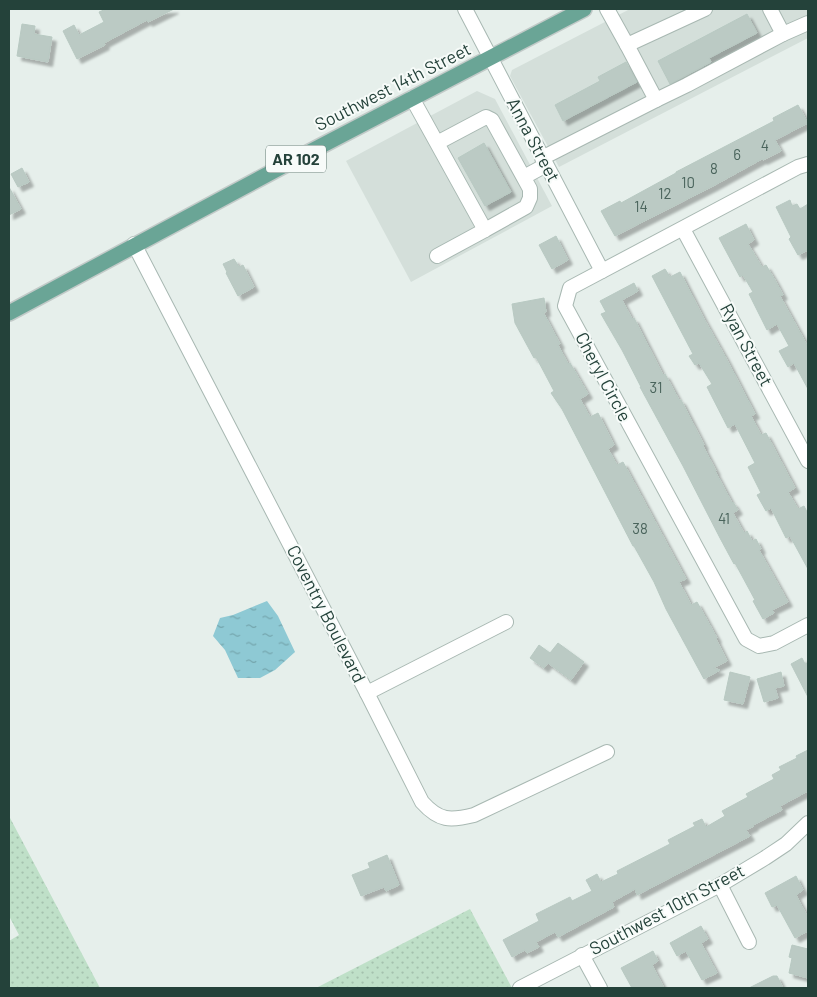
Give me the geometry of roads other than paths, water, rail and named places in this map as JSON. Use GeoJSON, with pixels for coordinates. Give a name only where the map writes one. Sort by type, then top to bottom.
{"type":"FeatureCollection","features":[{"type":"Feature","properties":{"kind":"main road","name":"Southwest 14th Street"},"geometry":{"type":"LineString","coordinates":[[9,312],[134,244],[584,9]]}},
{"type":"Feature","properties":{"kind":"street","name":"Anna Street"},"geometry":{"type":"LineString","coordinates":[[465,9],[602,271]]}},
{"type":"Feature","properties":{"kind":"street"},"geometry":{"type":"LineString","coordinates":[[607,9],[656,100]]}},
{"type":"Feature","properties":{"kind":"street"},"geometry":{"type":"LineString","coordinates":[[627,45],[705,9]]}},
{"type":"Feature","properties":{"kind":"street"},"geometry":{"type":"LineString","coordinates":[[770,9],[782,34]]}},
{"type":"Feature","properties":{"kind":"street"},"geometry":{"type":"LineString","coordinates":[[524,177],[544,162],[656,100],[782,34],[808,23]]}},
{"type":"Feature","properties":{"kind":"street"},"geometry":{"type":"LineString","coordinates":[[412,98],[485,230]]}},
{"type":"Feature","properties":{"kind":"street"},"geometry":{"type":"LineString","coordinates":[[437,143],[486,117],[492,120],[530,189],[530,198],[526,207],[437,256]]}},
{"type":"Feature","properties":{"kind":"street","name":"Cheryl Circle"},"geometry":{"type":"LineString","coordinates":[[808,164],[798,167],[570,288],[566,306],[746,639],[760,646],[774,643],[808,625]]}},
{"type":"Feature","properties":{"kind":"street","name":"Ryan Street"},"geometry":{"type":"LineString","coordinates":[[683,229],[808,461]]}},
{"type":"Feature","properties":{"kind":"street","name":"Coventry Boulevard"},"geometry":{"type":"LineString","coordinates":[[134,244],[422,802],[431,812],[456,820],[474,815],[607,752]]}},
{"type":"Feature","properties":{"kind":"street"},"geometry":{"type":"LineString","coordinates":[[367,693],[506,622]]}},
{"type":"Feature","properties":{"kind":"street","name":"Southwest 10th Street"},"geometry":{"type":"LineString","coordinates":[[520,988],[720,885],[786,844],[808,823]]}},
{"type":"Feature","properties":{"kind":"street"},"geometry":{"type":"LineString","coordinates":[[720,885],[749,942]]}},
{"type":"Feature","properties":{"kind":"street"},"geometry":{"type":"LineString","coordinates":[[582,955],[600,988]]}},
{"type":"Feature","properties":{"kind":"water"},"geometry":{"type":"Polygon","coordinates":[[[267,601],[278,616],[295,652],[275,670],[260,678],[238,678],[225,650],[213,636],[220,618],[233,615],[267,601]]]}}]}
